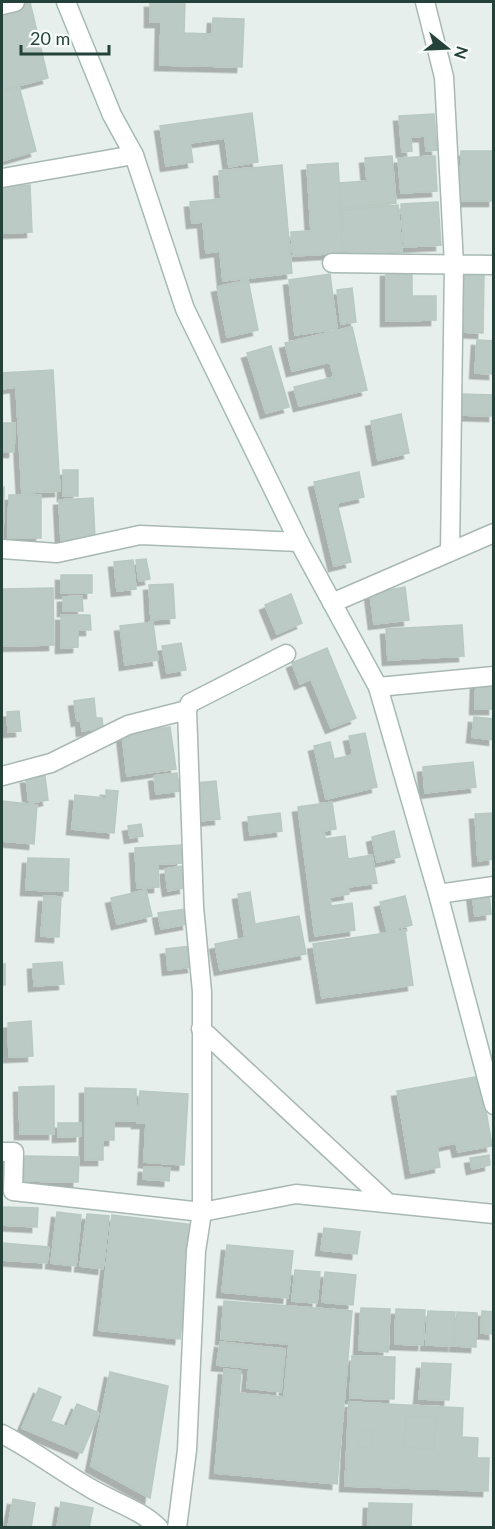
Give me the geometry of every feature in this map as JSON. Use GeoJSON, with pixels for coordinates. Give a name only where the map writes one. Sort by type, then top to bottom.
{"type":"FeatureCollection","features":[{"type":"Feature","properties":{"kind":"street"},"geometry":{"type":"LineString","coordinates":[[2,5],[15,2]]}},
{"type":"Feature","properties":{"kind":"street"},"geometry":{"type":"LineString","coordinates":[[66,2],[112,115],[134,154],[185,309],[299,542],[378,687],[489,1066],[494,1105]]}},
{"type":"Feature","properties":{"kind":"street"},"geometry":{"type":"LineString","coordinates":[[425,2],[444,77],[454,264],[450,552]]}},
{"type":"Feature","properties":{"kind":"street"},"geometry":{"type":"LineString","coordinates":[[2,178],[134,154]]}},
{"type":"Feature","properties":{"kind":"street"},"geometry":{"type":"LineString","coordinates":[[332,264],[494,265]]}},
{"type":"Feature","properties":{"kind":"street"},"geometry":{"type":"LineString","coordinates":[[332,603],[494,533]]}},
{"type":"Feature","properties":{"kind":"street"},"geometry":{"type":"LineString","coordinates":[[2,549],[57,553],[141,536],[299,542]]}},
{"type":"Feature","properties":{"kind":"street"},"geometry":{"type":"LineString","coordinates":[[177,1527],[187,1450],[196,1251],[202,1212],[202,992],[194,907],[187,710],[190,703],[286,654]]}},
{"type":"Feature","properties":{"kind":"street"},"geometry":{"type":"LineString","coordinates":[[378,687],[494,676]]}},
{"type":"Feature","properties":{"kind":"street"},"geometry":{"type":"LineString","coordinates":[[2,776],[51,764],[129,725],[187,710]]}},
{"type":"Feature","properties":{"kind":"street"},"geometry":{"type":"LineString","coordinates":[[438,894],[494,886]]}},
{"type":"Feature","properties":{"kind":"street"},"geometry":{"type":"LineString","coordinates":[[201,1029],[388,1203]]}},
{"type":"Feature","properties":{"kind":"street"},"geometry":{"type":"LineString","coordinates":[[2,1152],[14,1152],[13,1191],[202,1212],[296,1194],[494,1214]]}},
{"type":"Feature","properties":{"kind":"street"},"geometry":{"type":"LineString","coordinates":[[2,1434],[35,1452],[89,1488],[150,1518],[159,1527]]}},
{"type":"Feature","properties":{"kind":"building"},"geometry":{"type":"Polygon","coordinates":[[[30,2],[48,78],[2,90],[2,8],[30,2]]]}},
{"type":"Feature","properties":{"kind":"building"},"geometry":{"type":"Polygon","coordinates":[[[150,2],[185,2],[184,33],[212,34],[213,18],[244,19],[242,67],[160,65],[161,22],[150,22],[150,2]]]}},
{"type":"Feature","properties":{"kind":"building"},"geometry":{"type":"Polygon","coordinates":[[[19,86],[36,151],[2,161],[2,91],[19,86]]]}},
{"type":"Feature","properties":{"kind":"building"},"geometry":{"type":"Polygon","coordinates":[[[252,113],[258,162],[229,167],[225,138],[190,143],[193,162],[166,166],[160,126],[252,113]]]}},
{"type":"Feature","properties":{"kind":"building"},"geometry":{"type":"Polygon","coordinates":[[[434,114],[437,150],[426,151],[425,136],[411,137],[412,151],[402,152],[399,116],[434,114]]]}},
{"type":"Feature","properties":{"kind":"building"},"geometry":{"type":"Polygon","coordinates":[[[461,151],[494,151],[494,201],[460,201],[461,151]]]}},
{"type":"Feature","properties":{"kind":"building"},"geometry":{"type":"Polygon","coordinates":[[[392,156],[396,203],[341,208],[339,183],[367,181],[365,158],[392,156]]]}},
{"type":"Feature","properties":{"kind":"building"},"geometry":{"type":"Polygon","coordinates":[[[435,156],[437,191],[401,193],[398,158],[435,156]]]}},
{"type":"Feature","properties":{"kind":"building"},"geometry":{"type":"Polygon","coordinates":[[[338,163],[343,253],[293,256],[291,232],[311,231],[307,165],[338,163]]]}},
{"type":"Feature","properties":{"kind":"building"},"geometry":{"type":"Polygon","coordinates":[[[282,165],[292,273],[223,281],[220,251],[206,253],[203,222],[192,223],[190,202],[221,199],[219,171],[282,165]]]}},
{"type":"Feature","properties":{"kind":"building"},"geometry":{"type":"Polygon","coordinates":[[[30,185],[32,232],[2,233],[2,187],[30,185]]]}},
{"type":"Feature","properties":{"kind":"building"},"geometry":{"type":"Polygon","coordinates":[[[438,202],[441,245],[404,247],[401,204],[438,202]]]}},
{"type":"Feature","properties":{"kind":"building"},"geometry":{"type":"Polygon","coordinates":[[[398,205],[402,252],[346,256],[342,210],[398,205]]]}},
{"type":"Feature","properties":{"kind":"building"},"geometry":{"type":"Polygon","coordinates":[[[386,271],[412,271],[412,296],[436,296],[436,320],[386,321],[386,271]]]}},
{"type":"Feature","properties":{"kind":"building"},"geometry":{"type":"Polygon","coordinates":[[[330,274],[337,329],[295,335],[289,280],[330,274]]]}},
{"type":"Feature","properties":{"kind":"building"},"geometry":{"type":"Polygon","coordinates":[[[463,275],[484,275],[483,333],[461,332],[463,275]]]}},
{"type":"Feature","properties":{"kind":"building"},"geometry":{"type":"Polygon","coordinates":[[[248,280],[258,330],[227,337],[217,287],[248,280]]]}},
{"type":"Feature","properties":{"kind":"building"},"geometry":{"type":"Polygon","coordinates":[[[352,288],[356,322],[341,324],[337,290],[352,288]]]}},
{"type":"Feature","properties":{"kind":"building"},"geometry":{"type":"Polygon","coordinates":[[[352,327],[367,390],[299,406],[294,387],[334,377],[330,362],[292,371],[285,343],[352,327]]]}},
{"type":"Feature","properties":{"kind":"building"},"geometry":{"type":"Polygon","coordinates":[[[477,340],[494,341],[494,374],[475,373],[477,340]]]}},
{"type":"Feature","properties":{"kind":"building"},"geometry":{"type":"Polygon","coordinates":[[[271,346],[289,407],[266,413],[247,353],[271,346]]]}},
{"type":"Feature","properties":{"kind":"building"},"geometry":{"type":"Polygon","coordinates":[[[53,370],[60,491],[22,493],[16,387],[2,389],[2,373],[53,370]]]}},
{"type":"Feature","properties":{"kind":"building"},"geometry":{"type":"Polygon","coordinates":[[[460,394],[494,395],[494,416],[459,415],[460,394]]]}},
{"type":"Feature","properties":{"kind":"building"},"geometry":{"type":"Polygon","coordinates":[[[401,414],[409,453],[378,460],[371,421],[401,414]]]}},
{"type":"Feature","properties":{"kind":"building"},"geometry":{"type":"Polygon","coordinates":[[[2,423],[15,423],[14,452],[2,452],[2,423]]]}},
{"type":"Feature","properties":{"kind":"building"},"geometry":{"type":"Polygon","coordinates":[[[63,470],[78,470],[78,496],[63,496],[63,470]]]}},
{"type":"Feature","properties":{"kind":"building"},"geometry":{"type":"Polygon","coordinates":[[[359,472],[364,497],[337,503],[351,562],[334,566],[314,482],[359,472]]]}},
{"type":"Feature","properties":{"kind":"building"},"geometry":{"type":"Polygon","coordinates":[[[2,487],[4,487],[3,539],[2,539],[2,487]]]}},
{"type":"Feature","properties":{"kind":"building"},"geometry":{"type":"Polygon","coordinates":[[[9,495],[41,495],[41,538],[8,538],[9,495]]]}},
{"type":"Feature","properties":{"kind":"building"},"geometry":{"type":"Polygon","coordinates":[[[93,498],[95,538],[61,540],[59,500],[93,498]]]}},
{"type":"Feature","properties":{"kind":"building"},"geometry":{"type":"Polygon","coordinates":[[[146,559],[150,579],[139,581],[136,560],[146,559]]]}},
{"type":"Feature","properties":{"kind":"building"},"geometry":{"type":"Polygon","coordinates":[[[133,560],[136,589],[117,591],[114,562],[133,560]]]}},
{"type":"Feature","properties":{"kind":"building"},"geometry":{"type":"Polygon","coordinates":[[[61,575],[92,575],[92,593],[61,593],[61,575]]]}},
{"type":"Feature","properties":{"kind":"building"},"geometry":{"type":"Polygon","coordinates":[[[173,584],[175,618],[151,620],[149,585],[173,584]]]}},
{"type":"Feature","properties":{"kind":"building"},"geometry":{"type":"Polygon","coordinates":[[[405,587],[409,620],[374,624],[370,593],[405,587]]]}},
{"type":"Feature","properties":{"kind":"building"},"geometry":{"type":"Polygon","coordinates":[[[53,588],[54,645],[2,646],[2,589],[53,588]]]}},
{"type":"Feature","properties":{"kind":"building"},"geometry":{"type":"Polygon","coordinates":[[[291,594],[302,623],[277,634],[265,605],[291,594]]]}},
{"type":"Feature","properties":{"kind":"building"},"geometry":{"type":"Polygon","coordinates":[[[82,596],[83,611],[63,611],[63,597],[82,596]]]}},
{"type":"Feature","properties":{"kind":"building"},"geometry":{"type":"Polygon","coordinates":[[[61,615],[90,615],[91,630],[78,630],[78,647],[61,648],[61,615]]]}},
{"type":"Feature","properties":{"kind":"building"},"geometry":{"type":"Polygon","coordinates":[[[153,622],[158,660],[125,665],[120,626],[153,622]]]}},
{"type":"Feature","properties":{"kind":"building"},"geometry":{"type":"Polygon","coordinates":[[[462,625],[464,656],[388,660],[386,629],[462,625]]]}},
{"type":"Feature","properties":{"kind":"building"},"geometry":{"type":"Polygon","coordinates":[[[181,643],[186,670],[167,673],[162,646],[181,643]]]}},
{"type":"Feature","properties":{"kind":"building"},"geometry":{"type":"Polygon","coordinates":[[[327,648],[356,718],[331,728],[311,679],[300,684],[292,663],[327,648]]]}},
{"type":"Feature","properties":{"kind":"building"},"geometry":{"type":"Polygon","coordinates":[[[476,683],[494,683],[494,709],[475,709],[476,683]]]}},
{"type":"Feature","properties":{"kind":"building"},"geometry":{"type":"Polygon","coordinates":[[[94,698],[96,718],[102,718],[103,728],[82,731],[81,720],[77,721],[74,701],[94,698]]]}},
{"type":"Feature","properties":{"kind":"building"},"geometry":{"type":"Polygon","coordinates":[[[19,711],[21,731],[8,732],[7,712],[19,711]]]}},
{"type":"Feature","properties":{"kind":"building"},"geometry":{"type":"Polygon","coordinates":[[[474,717],[494,719],[494,740],[472,737],[474,717]]]}},
{"type":"Feature","properties":{"kind":"building"},"geometry":{"type":"Polygon","coordinates":[[[170,727],[176,769],[127,776],[122,734],[170,727]]]}},
{"type":"Feature","properties":{"kind":"building"},"geometry":{"type":"Polygon","coordinates":[[[365,733],[377,787],[326,799],[314,746],[330,742],[334,759],[353,755],[349,736],[365,733]]]}},
{"type":"Feature","properties":{"kind":"building"},"geometry":{"type":"Polygon","coordinates":[[[473,762],[476,787],[425,793],[423,767],[473,762]]]}},
{"type":"Feature","properties":{"kind":"building"},"geometry":{"type":"Polygon","coordinates":[[[177,773],[180,791],[156,794],[154,776],[177,773]]]}},
{"type":"Feature","properties":{"kind":"building"},"geometry":{"type":"Polygon","coordinates":[[[45,776],[48,800],[29,803],[26,778],[45,776]]]}},
{"type":"Feature","properties":{"kind":"building"},"geometry":{"type":"Polygon","coordinates":[[[216,781],[220,819],[199,821],[195,783],[216,781]]]}},
{"type":"Feature","properties":{"kind":"building"},"geometry":{"type":"Polygon","coordinates":[[[106,790],[118,791],[114,833],[72,829],[75,795],[106,798],[106,790]]]}},
{"type":"Feature","properties":{"kind":"building"},"geometry":{"type":"Polygon","coordinates":[[[2,801],[37,805],[34,844],[2,841],[2,801]]]}},
{"type":"Feature","properties":{"kind":"building"},"geometry":{"type":"Polygon","coordinates":[[[332,802],[336,829],[324,831],[325,839],[345,836],[348,859],[372,855],[377,883],[348,887],[349,894],[330,897],[331,906],[352,903],[355,930],[315,936],[298,807],[332,802]]]}},
{"type":"Feature","properties":{"kind":"building"},"geometry":{"type":"Polygon","coordinates":[[[280,813],[282,831],[250,835],[248,817],[280,813]]]}},
{"type":"Feature","properties":{"kind":"building"},"geometry":{"type":"Polygon","coordinates":[[[494,813],[494,859],[478,861],[475,814],[494,813]]]}},
{"type":"Feature","properties":{"kind":"building"},"geometry":{"type":"Polygon","coordinates":[[[141,824],[143,836],[130,838],[128,826],[141,824]]]}},
{"type":"Feature","properties":{"kind":"building"},"geometry":{"type":"Polygon","coordinates":[[[394,831],[400,857],[377,862],[372,837],[394,831]]]}},
{"type":"Feature","properties":{"kind":"building"},"geometry":{"type":"Polygon","coordinates":[[[182,845],[182,863],[158,864],[159,887],[137,888],[135,848],[182,845]]]}},
{"type":"Feature","properties":{"kind":"building"},"geometry":{"type":"Polygon","coordinates":[[[28,858],[69,859],[68,891],[26,890],[28,858]]]}},
{"type":"Feature","properties":{"kind":"building"},"geometry":{"type":"Polygon","coordinates":[[[182,866],[185,888],[168,891],[165,869],[182,866]]]}},
{"type":"Feature","properties":{"kind":"building"},"geometry":{"type":"Polygon","coordinates":[[[146,890],[152,916],[117,924],[111,898],[146,890]]]}},
{"type":"Feature","properties":{"kind":"building"},"geometry":{"type":"Polygon","coordinates":[[[489,891],[491,914],[475,916],[472,893],[489,891]]]}},
{"type":"Feature","properties":{"kind":"building"},"geometry":{"type":"Polygon","coordinates":[[[250,892],[255,924],[299,916],[306,954],[220,970],[215,944],[245,938],[238,894],[250,892]]]}},
{"type":"Feature","properties":{"kind":"building"},"geometry":{"type":"Polygon","coordinates":[[[44,896],[61,897],[59,937],[41,936],[44,896]]]}},
{"type":"Feature","properties":{"kind":"building"},"geometry":{"type":"Polygon","coordinates":[[[405,896],[412,925],[387,931],[380,902],[405,896]]]}},
{"type":"Feature","properties":{"kind":"building"},"geometry":{"type":"Polygon","coordinates":[[[186,909],[188,924],[161,929],[158,913],[186,909]]]}},
{"type":"Feature","properties":{"kind":"building"},"geometry":{"type":"Polygon","coordinates":[[[405,930],[413,985],[322,998],[313,944],[405,930]]]}},
{"type":"Feature","properties":{"kind":"building"},"geometry":{"type":"Polygon","coordinates":[[[190,946],[193,967],[168,970],[166,949],[190,946]]]}},
{"type":"Feature","properties":{"kind":"building"},"geometry":{"type":"Polygon","coordinates":[[[62,962],[64,984],[34,986],[33,964],[62,962]]]}},
{"type":"Feature","properties":{"kind":"building"},"geometry":{"type":"Polygon","coordinates":[[[2,964],[5,964],[5,985],[2,985],[2,964]]]}},
{"type":"Feature","properties":{"kind":"building"},"geometry":{"type":"Polygon","coordinates":[[[31,1021],[33,1056],[9,1057],[8,1023],[31,1021]]]}},
{"type":"Feature","properties":{"kind":"building"},"geometry":{"type":"Polygon","coordinates":[[[480,1076],[492,1146],[458,1152],[456,1143],[437,1147],[440,1167],[411,1173],[397,1091],[480,1076]]]}},
{"type":"Feature","properties":{"kind":"building"},"geometry":{"type":"Polygon","coordinates":[[[54,1086],[54,1134],[20,1134],[19,1087],[54,1086]]]}},
{"type":"Feature","properties":{"kind":"building"},"geometry":{"type":"Polygon","coordinates":[[[85,1088],[136,1089],[136,1121],[114,1121],[114,1140],[103,1140],[103,1160],[85,1160],[85,1088]]]}},
{"type":"Feature","properties":{"kind":"building"},"geometry":{"type":"Polygon","coordinates":[[[140,1091],[188,1094],[184,1165],[144,1162],[146,1123],[137,1123],[140,1091]]]}},
{"type":"Feature","properties":{"kind":"building"},"geometry":{"type":"Polygon","coordinates":[[[58,1123],[81,1123],[81,1136],[58,1137],[58,1123]]]}},
{"type":"Feature","properties":{"kind":"building"},"geometry":{"type":"Polygon","coordinates":[[[489,1155],[490,1165],[472,1169],[470,1158],[489,1155]]]}},
{"type":"Feature","properties":{"kind":"building"},"geometry":{"type":"Polygon","coordinates":[[[25,1156],[79,1157],[78,1182],[24,1181],[25,1156]]]}},
{"type":"Feature","properties":{"kind":"building"},"geometry":{"type":"Polygon","coordinates":[[[144,1167],[170,1168],[169,1181],[143,1179],[144,1167]]]}},
{"type":"Feature","properties":{"kind":"building"},"geometry":{"type":"Polygon","coordinates":[[[2,1207],[38,1208],[37,1227],[2,1225],[2,1207]]]}},
{"type":"Feature","properties":{"kind":"building"},"geometry":{"type":"Polygon","coordinates":[[[57,1212],[81,1215],[76,1266],[51,1263],[57,1212]]]}},
{"type":"Feature","properties":{"kind":"building"},"geometry":{"type":"Polygon","coordinates":[[[87,1214],[109,1216],[103,1269],[80,1266],[87,1214]]]}},
{"type":"Feature","properties":{"kind":"building"},"geometry":{"type":"Polygon","coordinates":[[[112,1215],[194,1225],[180,1339],[99,1330],[112,1215]]]}},
{"type":"Feature","properties":{"kind":"building"},"geometry":{"type":"Polygon","coordinates":[[[324,1228],[360,1232],[357,1254],[321,1250],[324,1228]]]}},
{"type":"Feature","properties":{"kind":"building"},"geometry":{"type":"Polygon","coordinates":[[[2,1243],[49,1247],[47,1263],[2,1260],[2,1243]]]}},
{"type":"Feature","properties":{"kind":"building"},"geometry":{"type":"Polygon","coordinates":[[[227,1245],[293,1251],[288,1298],[222,1292],[227,1245]]]}},
{"type":"Feature","properties":{"kind":"building"},"geometry":{"type":"Polygon","coordinates":[[[295,1270],[320,1272],[317,1303],[292,1301],[295,1270]]]}},
{"type":"Feature","properties":{"kind":"building"},"geometry":{"type":"Polygon","coordinates":[[[325,1272],[356,1275],[353,1305],[322,1302],[325,1272]]]}},
{"type":"Feature","properties":{"kind":"building"},"geometry":{"type":"Polygon","coordinates":[[[224,1301],[352,1311],[337,1484],[215,1473],[224,1369],[241,1371],[239,1393],[284,1397],[289,1344],[221,1339],[224,1301]]]}},
{"type":"Feature","properties":{"kind":"building"},"geometry":{"type":"Polygon","coordinates":[[[361,1308],[390,1309],[388,1352],[359,1350],[361,1308]]]}},
{"type":"Feature","properties":{"kind":"building"},"geometry":{"type":"Polygon","coordinates":[[[396,1309],[425,1310],[423,1345],[395,1344],[396,1309]]]}},
{"type":"Feature","properties":{"kind":"building"},"geometry":{"type":"Polygon","coordinates":[[[428,1311],[455,1312],[453,1346],[426,1345],[428,1311]]]}},
{"type":"Feature","properties":{"kind":"building"},"geometry":{"type":"Polygon","coordinates":[[[482,1311],[494,1312],[494,1334],[481,1333],[482,1311]]]}},
{"type":"Feature","properties":{"kind":"building"},"geometry":{"type":"Polygon","coordinates":[[[457,1312],[477,1313],[476,1347],[455,1346],[457,1312]]]}},
{"type":"Feature","properties":{"kind":"building"},"geometry":{"type":"Polygon","coordinates":[[[220,1342],[285,1349],[281,1392],[247,1388],[249,1368],[217,1365],[220,1342]]]}},
{"type":"Feature","properties":{"kind":"building"},"geometry":{"type":"Polygon","coordinates":[[[352,1356],[395,1357],[394,1399],[350,1398],[352,1356]]]}},
{"type":"Feature","properties":{"kind":"building"},"geometry":{"type":"Polygon","coordinates":[[[422,1363],[451,1364],[449,1400],[419,1399],[422,1363]]]}},
{"type":"Feature","properties":{"kind":"building"},"geometry":{"type":"Polygon","coordinates":[[[110,1372],[168,1386],[150,1498],[91,1466],[110,1372]]]}},
{"type":"Feature","properties":{"kind":"building"},"geometry":{"type":"Polygon","coordinates":[[[39,1388],[61,1397],[51,1421],[67,1427],[77,1404],[99,1413],[82,1453],[22,1428],[39,1388]]]}},
{"type":"Feature","properties":{"kind":"building"},"geometry":{"type":"Polygon","coordinates":[[[349,1402],[463,1408],[462,1437],[478,1438],[477,1458],[489,1458],[488,1491],[345,1486],[349,1402]],[[406,1416],[404,1447],[434,1449],[436,1417],[406,1416]],[[359,1430],[358,1447],[372,1448],[373,1431],[359,1430]]]}},
{"type":"Feature","properties":{"kind":"building"},"geometry":{"type":"Polygon","coordinates":[[[406,1416],[436,1417],[434,1449],[404,1447],[406,1416]]]}},
{"type":"Feature","properties":{"kind":"building"},"geometry":{"type":"Polygon","coordinates":[[[359,1430],[373,1431],[372,1448],[358,1447],[359,1430]]]}},
{"type":"Feature","properties":{"kind":"building"},"geometry":{"type":"Polygon","coordinates":[[[13,1499],[35,1503],[31,1528],[8,1527],[13,1499]]]}},
{"type":"Feature","properties":{"kind":"building"},"geometry":{"type":"Polygon","coordinates":[[[61,1502],[93,1508],[89,1528],[57,1528],[61,1502]]]}},
{"type":"Feature","properties":{"kind":"building"},"geometry":{"type":"Polygon","coordinates":[[[369,1503],[412,1504],[411,1528],[368,1528],[369,1503]]]}}]}
